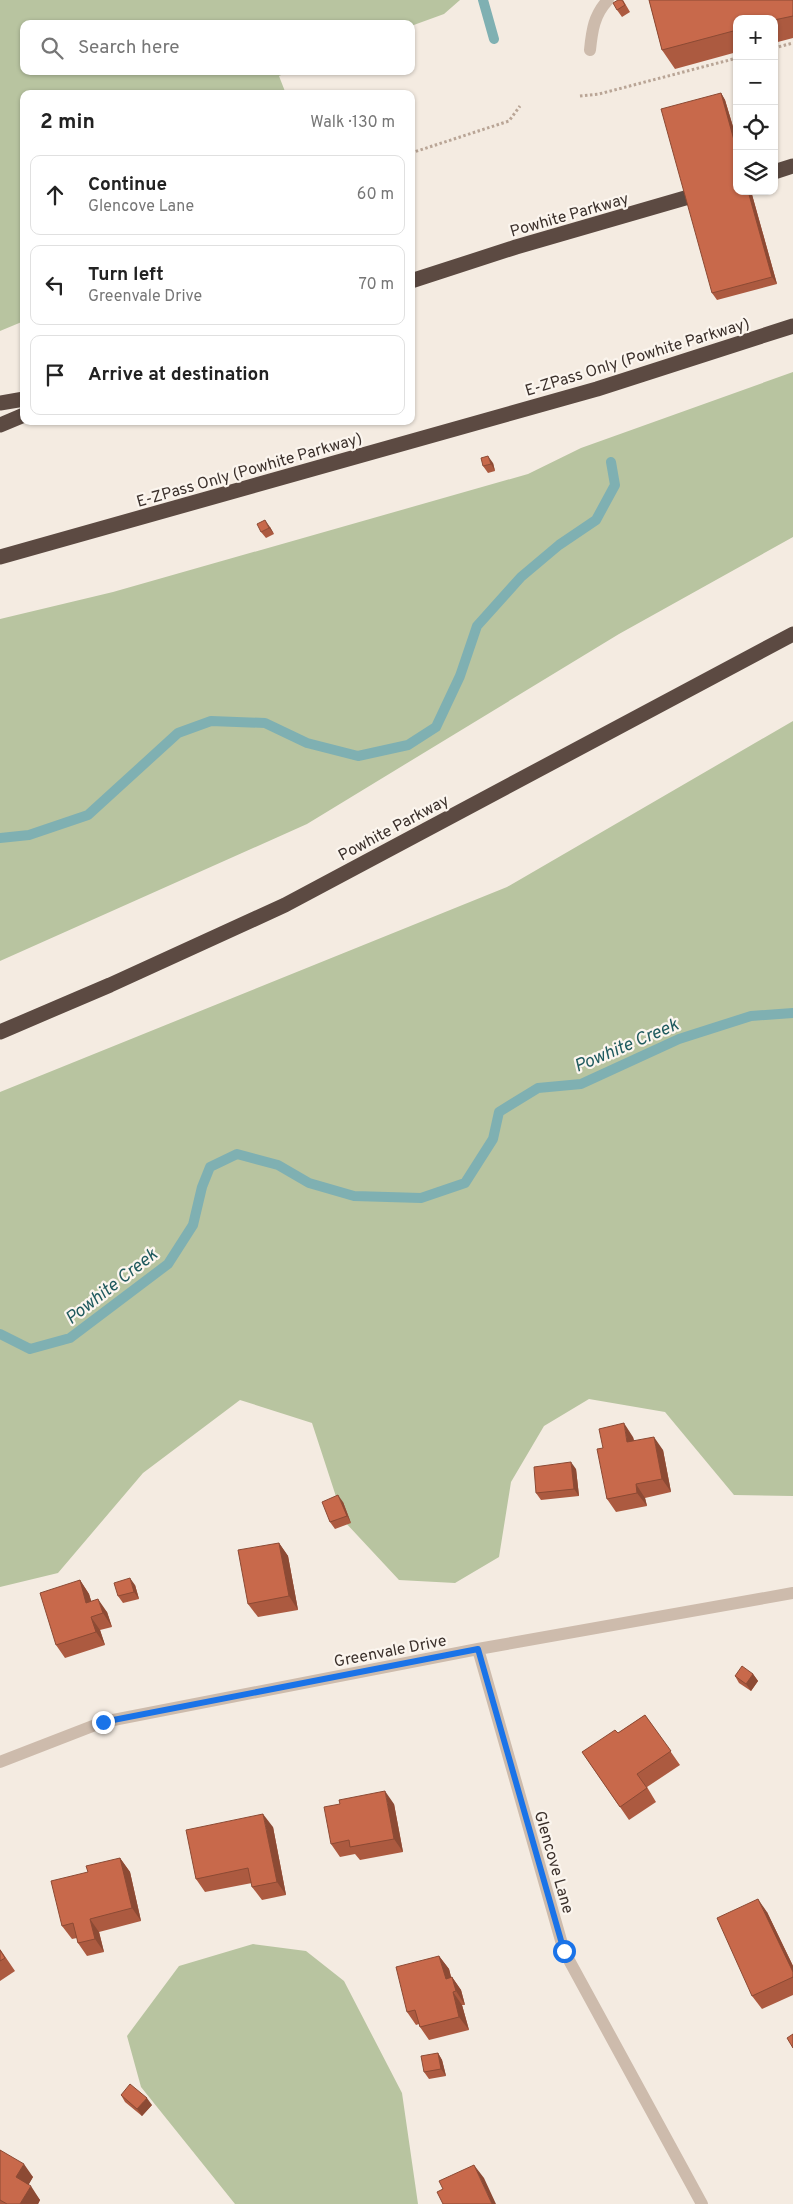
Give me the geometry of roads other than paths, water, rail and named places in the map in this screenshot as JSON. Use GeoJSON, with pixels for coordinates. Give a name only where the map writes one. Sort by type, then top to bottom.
{"type":"FeatureCollection","features":[{"type":"Feature","properties":{"kind":"highway"},"geometry":{"type":"LineString","coordinates":[[778,171],[793,166]]}},
{"type":"Feature","properties":{"kind":"highway","name":"Powhite Parkway"},"geometry":{"type":"LineString","coordinates":[[415,280],[516,247],[733,184]]}},
{"type":"Feature","properties":{"kind":"highway","name":"E-ZPass Only (Powhite Parkway)"},"geometry":{"type":"LineString","coordinates":[[0,558],[597,390],[793,326]]}},
{"type":"Feature","properties":{"kind":"highway"},"geometry":{"type":"LineString","coordinates":[[0,403],[20,400]]}},
{"type":"Feature","properties":{"kind":"highway"},"geometry":{"type":"LineString","coordinates":[[0,425],[20,417]]}},
{"type":"Feature","properties":{"kind":"highway","name":"Powhite Parkway"},"geometry":{"type":"LineString","coordinates":[[0,1032],[110,985],[285,904],[793,634]]}},
{"type":"Feature","properties":{"kind":"street"},"geometry":{"type":"LineString","coordinates":[[590,50],[593,22],[598,11],[608,0]]}},
{"type":"Feature","properties":{"kind":"street","name":"Greenvale Drive"},"geometry":{"type":"LineString","coordinates":[[0,1762],[103,1722],[478,1649],[793,1593]]}},
{"type":"Feature","properties":{"kind":"street","name":"Glencove Lane"},"geometry":{"type":"LineString","coordinates":[[478,1649],[564,1951],[702,2204]]}},
{"type":"Feature","properties":{"kind":"waterway"},"geometry":{"type":"LineString","coordinates":[[483,0],[494,39]]}},
{"type":"Feature","properties":{"kind":"waterway"},"geometry":{"type":"LineString","coordinates":[[0,838],[29,835],[88,815],[178,733],[211,721],[265,723],[307,743],[358,756],[408,745],[436,727],[460,676],[477,626],[521,577],[559,545],[596,520],[615,485],[611,462]]}},
{"type":"Feature","properties":{"kind":"waterway","name":"Powhite Creek"},"geometry":{"type":"LineString","coordinates":[[0,1334],[30,1349],[70,1338],[168,1264],[193,1225],[202,1187],[210,1167],[237,1154],[278,1165],[309,1183],[354,1196],[421,1198],[465,1183],[493,1139],[499,1112],[538,1088],[581,1084],[679,1039],[751,1016],[793,1013]]}}]}
